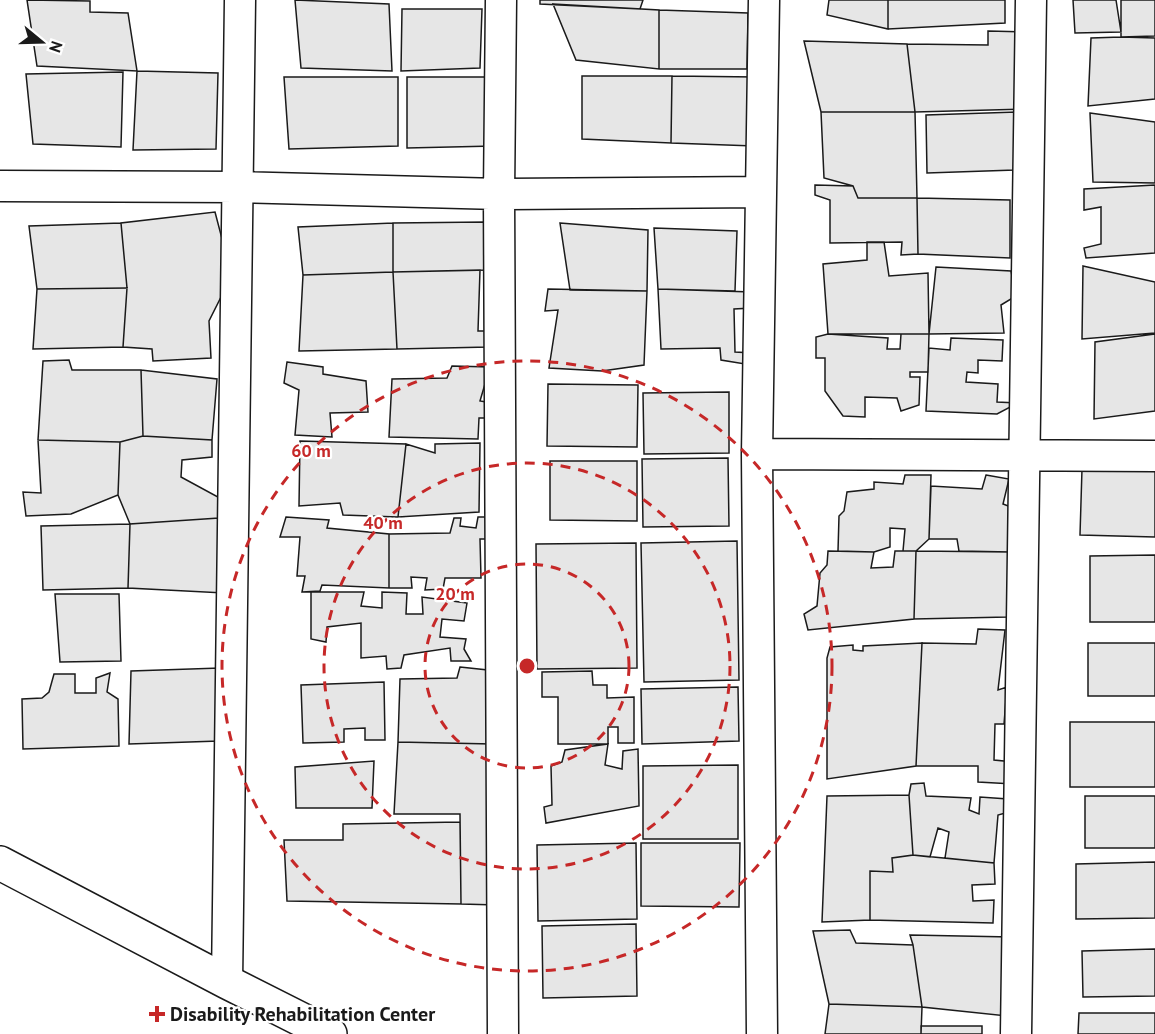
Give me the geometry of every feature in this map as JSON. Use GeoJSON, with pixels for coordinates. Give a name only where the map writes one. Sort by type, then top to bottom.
{"type":"FeatureCollection","features":[{"type":"Feature","properties":{"kind":"street"},"geometry":{"type":"LineString","coordinates":[[227,982],[240,0]]}},
{"type":"Feature","properties":{"kind":"street"},"geometry":{"type":"LineString","coordinates":[[501,0],[499,194],[503,1034]]}},
{"type":"Feature","properties":{"kind":"street"},"geometry":{"type":"LineString","coordinates":[[762,1034],[757,454],[764,0]]}},
{"type":"Feature","properties":{"kind":"street"},"geometry":{"type":"LineString","coordinates":[[1016,1034],[1031,0]]}},
{"type":"Feature","properties":{"kind":"street"},"geometry":{"type":"LineString","coordinates":[[0,186],[237,187],[499,194],[761,192]]}},
{"type":"Feature","properties":{"kind":"street"},"geometry":{"type":"LineString","coordinates":[[757,454],[1155,456]]}},
{"type":"Feature","properties":{"kind":"street"},"geometry":{"type":"LineString","coordinates":[[0,863],[330,1034]]}},
{"type":"Feature","properties":{"kind":"building"},"geometry":{"type":"Polygon","coordinates":[[[27,0],[90,1],[90,12],[128,13],[137,71],[37,66],[27,0]]]}},
{"type":"Feature","properties":{"kind":"building"},"geometry":{"type":"Polygon","coordinates":[[[295,0],[389,4],[392,71],[301,68],[295,0]]]}},
{"type":"Feature","properties":{"kind":"building"},"geometry":{"type":"Polygon","coordinates":[[[540,0],[643,0],[640,9],[540,4],[540,0]]]}},
{"type":"Feature","properties":{"kind":"building"},"geometry":{"type":"Polygon","coordinates":[[[829,0],[888,0],[888,29],[827,15],[829,0]]]}},
{"type":"Feature","properties":{"kind":"building"},"geometry":{"type":"Polygon","coordinates":[[[888,0],[1005,0],[1005,23],[888,29],[888,0]]]}},
{"type":"Feature","properties":{"kind":"building"},"geometry":{"type":"Polygon","coordinates":[[[1073,0],[1116,0],[1121,32],[1075,33],[1073,0]]]}},
{"type":"Feature","properties":{"kind":"building"},"geometry":{"type":"Polygon","coordinates":[[[1121,0],[1155,0],[1155,36],[1121,37],[1121,0]]]}},
{"type":"Feature","properties":{"kind":"building"},"geometry":{"type":"Polygon","coordinates":[[[553,4],[659,10],[659,69],[576,60],[553,4]]]}},
{"type":"Feature","properties":{"kind":"building"},"geometry":{"type":"Polygon","coordinates":[[[402,9],[482,9],[480,68],[401,71],[402,9]]]}},
{"type":"Feature","properties":{"kind":"building"},"geometry":{"type":"Polygon","coordinates":[[[659,10],[748,13],[747,69],[659,69],[659,10]]]}},
{"type":"Feature","properties":{"kind":"building"},"geometry":{"type":"Polygon","coordinates":[[[988,31],[1025,32],[1024,109],[915,112],[907,44],[988,45],[988,31]]]}},
{"type":"Feature","properties":{"kind":"building"},"geometry":{"type":"Polygon","coordinates":[[[1091,38],[1155,38],[1155,99],[1088,106],[1091,38]]]}},
{"type":"Feature","properties":{"kind":"building"},"geometry":{"type":"Polygon","coordinates":[[[804,41],[907,44],[915,112],[821,112],[804,41]]]}},
{"type":"Feature","properties":{"kind":"building"},"geometry":{"type":"Polygon","coordinates":[[[137,71],[218,73],[216,149],[133,150],[137,71]]]}},
{"type":"Feature","properties":{"kind":"building"},"geometry":{"type":"Polygon","coordinates":[[[123,72],[121,147],[33,144],[26,74],[123,72]]]}},
{"type":"Feature","properties":{"kind":"building"},"geometry":{"type":"Polygon","coordinates":[[[582,76],[672,76],[671,143],[582,139],[582,76]]]}},
{"type":"Feature","properties":{"kind":"building"},"geometry":{"type":"Polygon","coordinates":[[[672,76],[756,77],[754,146],[671,143],[672,76]]]}},
{"type":"Feature","properties":{"kind":"building"},"geometry":{"type":"Polygon","coordinates":[[[284,77],[398,77],[398,146],[289,149],[284,77]]]}},
{"type":"Feature","properties":{"kind":"building"},"geometry":{"type":"Polygon","coordinates":[[[407,77],[490,77],[494,146],[407,148],[407,77]]]}},
{"type":"Feature","properties":{"kind":"building"},"geometry":{"type":"Polygon","coordinates":[[[821,112],[915,112],[917,198],[858,198],[853,186],[824,178],[821,112]]]}},
{"type":"Feature","properties":{"kind":"building"},"geometry":{"type":"Polygon","coordinates":[[[1017,112],[1015,170],[927,173],[926,115],[1017,112]]]}},
{"type":"Feature","properties":{"kind":"building"},"geometry":{"type":"Polygon","coordinates":[[[1090,113],[1155,122],[1155,183],[1093,182],[1090,113]]]}},
{"type":"Feature","properties":{"kind":"building"},"geometry":{"type":"Polygon","coordinates":[[[815,185],[853,186],[858,198],[917,198],[918,254],[901,255],[902,242],[830,243],[830,200],[815,195],[815,185]]]}},
{"type":"Feature","properties":{"kind":"building"},"geometry":{"type":"Polygon","coordinates":[[[1155,185],[1155,253],[1086,258],[1084,248],[1101,244],[1101,207],[1084,210],[1084,189],[1155,185]]]}},
{"type":"Feature","properties":{"kind":"building"},"geometry":{"type":"Polygon","coordinates":[[[917,198],[1010,200],[1010,258],[918,254],[917,198]]]}},
{"type":"Feature","properties":{"kind":"building"},"geometry":{"type":"Polygon","coordinates":[[[215,212],[226,254],[222,295],[209,321],[211,358],[153,361],[152,349],[123,347],[127,288],[121,223],[215,212]]]}},
{"type":"Feature","properties":{"kind":"building"},"geometry":{"type":"Polygon","coordinates":[[[486,222],[489,270],[393,272],[393,223],[486,222]]]}},
{"type":"Feature","properties":{"kind":"building"},"geometry":{"type":"Polygon","coordinates":[[[121,223],[127,288],[37,289],[29,226],[121,223]]]}},
{"type":"Feature","properties":{"kind":"building"},"geometry":{"type":"Polygon","coordinates":[[[393,223],[393,272],[303,275],[298,227],[393,223]]]}},
{"type":"Feature","properties":{"kind":"building"},"geometry":{"type":"Polygon","coordinates":[[[560,223],[648,230],[647,291],[570,290],[560,223]]]}},
{"type":"Feature","properties":{"kind":"building"},"geometry":{"type":"Polygon","coordinates":[[[654,228],[737,231],[735,291],[658,289],[654,228]]]}},
{"type":"Feature","properties":{"kind":"building"},"geometry":{"type":"Polygon","coordinates":[[[867,242],[884,242],[889,276],[928,273],[929,334],[828,334],[823,264],[867,260],[867,242]]]}},
{"type":"Feature","properties":{"kind":"building"},"geometry":{"type":"Polygon","coordinates":[[[1083,266],[1155,282],[1155,333],[1082,339],[1083,266]]]}},
{"type":"Feature","properties":{"kind":"building"},"geometry":{"type":"Polygon","coordinates":[[[936,267],[1011,271],[1016,296],[1001,305],[1004,333],[929,334],[936,267]]]}},
{"type":"Feature","properties":{"kind":"building"},"geometry":{"type":"Polygon","coordinates":[[[480,270],[478,331],[486,331],[489,347],[397,349],[393,272],[480,270]]]}},
{"type":"Feature","properties":{"kind":"building"},"geometry":{"type":"Polygon","coordinates":[[[393,272],[397,349],[299,351],[303,275],[393,272]]]}},
{"type":"Feature","properties":{"kind":"building"},"geometry":{"type":"Polygon","coordinates":[[[127,288],[123,347],[33,349],[37,289],[127,288]]]}},
{"type":"Feature","properties":{"kind":"building"},"geometry":{"type":"Polygon","coordinates":[[[548,289],[647,291],[644,365],[602,371],[549,368],[558,310],[545,311],[548,289]]]}},
{"type":"Feature","properties":{"kind":"building"},"geometry":{"type":"Polygon","coordinates":[[[658,289],[752,292],[752,308],[734,309],[735,352],[753,353],[751,365],[721,360],[720,348],[661,349],[658,289]]]}},
{"type":"Feature","properties":{"kind":"building"},"geometry":{"type":"Polygon","coordinates":[[[828,334],[888,338],[887,349],[900,349],[901,334],[929,334],[928,372],[910,372],[910,377],[920,377],[919,405],[901,411],[897,398],[865,397],[865,417],[843,416],[825,391],[825,358],[816,358],[816,337],[828,334]]]}},
{"type":"Feature","properties":{"kind":"building"},"geometry":{"type":"Polygon","coordinates":[[[1155,334],[1155,411],[1094,419],[1095,342],[1155,334]]]}},
{"type":"Feature","properties":{"kind":"building"},"geometry":{"type":"Polygon","coordinates":[[[951,338],[1003,340],[1002,361],[978,360],[978,373],[967,372],[966,382],[998,384],[997,402],[1018,403],[997,414],[926,411],[929,348],[950,350],[951,338]]]}},
{"type":"Feature","properties":{"kind":"building"},"geometry":{"type":"Polygon","coordinates":[[[69,360],[72,370],[141,370],[143,436],[120,442],[38,440],[43,361],[69,360]]]}},
{"type":"Feature","properties":{"kind":"building"},"geometry":{"type":"Polygon","coordinates":[[[287,362],[323,367],[323,374],[366,381],[368,412],[330,413],[332,437],[295,435],[299,390],[284,383],[287,362]]]}},
{"type":"Feature","properties":{"kind":"building"},"geometry":{"type":"Polygon","coordinates":[[[452,366],[490,367],[480,401],[492,403],[492,418],[479,418],[478,439],[389,437],[392,379],[447,378],[452,366]]]}},
{"type":"Feature","properties":{"kind":"building"},"geometry":{"type":"Polygon","coordinates":[[[141,370],[217,379],[212,440],[143,436],[141,370]]]}},
{"type":"Feature","properties":{"kind":"building"},"geometry":{"type":"Polygon","coordinates":[[[548,384],[638,385],[637,447],[547,446],[548,384]]]}},
{"type":"Feature","properties":{"kind":"building"},"geometry":{"type":"Polygon","coordinates":[[[729,392],[729,453],[644,454],[643,393],[729,392]]]}},
{"type":"Feature","properties":{"kind":"building"},"geometry":{"type":"Polygon","coordinates":[[[143,436],[212,440],[212,457],[182,460],[181,477],[229,503],[219,518],[130,524],[118,495],[120,442],[143,436]]]}},
{"type":"Feature","properties":{"kind":"building"},"geometry":{"type":"Polygon","coordinates":[[[38,440],[120,442],[118,495],[71,514],[26,516],[23,492],[41,493],[38,440]]]}},
{"type":"Feature","properties":{"kind":"building"},"geometry":{"type":"Polygon","coordinates":[[[300,441],[406,444],[398,517],[343,515],[340,503],[299,506],[300,441]]]}},
{"type":"Feature","properties":{"kind":"building"},"geometry":{"type":"Polygon","coordinates":[[[480,443],[479,512],[398,517],[406,444],[435,453],[435,444],[480,443]]]}},
{"type":"Feature","properties":{"kind":"building"},"geometry":{"type":"Polygon","coordinates":[[[728,458],[729,526],[643,527],[642,459],[728,458]]]}},
{"type":"Feature","properties":{"kind":"building"},"geometry":{"type":"Polygon","coordinates":[[[550,461],[637,461],[637,521],[550,520],[550,461]]]}},
{"type":"Feature","properties":{"kind":"building"},"geometry":{"type":"Polygon","coordinates":[[[1082,469],[1155,471],[1155,537],[1080,535],[1082,469]]]}},
{"type":"Feature","properties":{"kind":"building"},"geometry":{"type":"Polygon","coordinates":[[[905,475],[931,475],[929,539],[916,551],[903,551],[905,529],[890,528],[890,547],[874,552],[838,551],[839,516],[844,511],[847,492],[874,489],[874,482],[903,484],[905,475]]]}},
{"type":"Feature","properties":{"kind":"building"},"geometry":{"type":"Polygon","coordinates":[[[986,475],[1009,479],[1003,504],[1011,507],[1011,552],[959,551],[957,539],[929,539],[931,486],[982,489],[986,475]]]}},
{"type":"Feature","properties":{"kind":"building"},"geometry":{"type":"Polygon","coordinates":[[[286,517],[329,520],[327,528],[389,534],[389,588],[322,585],[320,591],[302,592],[305,576],[297,576],[300,537],[280,537],[286,517]]]}},
{"type":"Feature","properties":{"kind":"building"},"geometry":{"type":"Polygon","coordinates":[[[478,517],[491,517],[488,539],[480,539],[481,578],[445,578],[443,589],[425,590],[427,578],[411,577],[412,588],[389,588],[389,534],[450,533],[454,518],[461,518],[460,526],[476,528],[478,517]]]}},
{"type":"Feature","properties":{"kind":"building"},"geometry":{"type":"Polygon","coordinates":[[[219,518],[224,593],[128,588],[130,524],[219,518]]]}},
{"type":"Feature","properties":{"kind":"building"},"geometry":{"type":"Polygon","coordinates":[[[130,524],[128,588],[43,590],[41,526],[130,524]]]}},
{"type":"Feature","properties":{"kind":"building"},"geometry":{"type":"Polygon","coordinates":[[[737,541],[739,680],[644,682],[641,543],[737,541]]]}},
{"type":"Feature","properties":{"kind":"building"},"geometry":{"type":"Polygon","coordinates":[[[636,543],[637,668],[537,669],[536,544],[636,543]]]}},
{"type":"Feature","properties":{"kind":"building"},"geometry":{"type":"Polygon","coordinates":[[[828,551],[874,552],[871,568],[893,567],[895,551],[916,551],[914,619],[808,630],[804,614],[817,606],[820,573],[827,565],[828,551]]]}},
{"type":"Feature","properties":{"kind":"building"},"geometry":{"type":"Polygon","coordinates":[[[916,551],[1011,552],[1008,617],[914,619],[916,551]]]}},
{"type":"Feature","properties":{"kind":"building"},"geometry":{"type":"Polygon","coordinates":[[[1155,555],[1155,622],[1090,622],[1090,556],[1155,555]]]}},
{"type":"Feature","properties":{"kind":"building"},"geometry":{"type":"Polygon","coordinates":[[[311,592],[364,592],[361,606],[382,608],[382,592],[407,593],[406,614],[423,614],[422,597],[467,603],[464,621],[442,619],[440,637],[466,639],[464,649],[471,661],[451,661],[450,648],[404,655],[401,668],[387,669],[386,656],[361,658],[361,623],[327,627],[326,642],[311,639],[311,592]]]}},
{"type":"Feature","properties":{"kind":"building"},"geometry":{"type":"Polygon","coordinates":[[[55,594],[119,594],[121,661],[60,662],[55,594]]]}},
{"type":"Feature","properties":{"kind":"building"},"geometry":{"type":"Polygon","coordinates":[[[978,629],[1005,630],[998,690],[1007,687],[1004,724],[995,724],[994,760],[1014,762],[1013,784],[978,782],[978,766],[916,766],[922,643],[976,644],[978,629]]]}},
{"type":"Feature","properties":{"kind":"building"},"geometry":{"type":"Polygon","coordinates":[[[922,643],[916,766],[827,779],[827,658],[830,647],[853,645],[853,650],[863,651],[863,646],[922,643]]]}},
{"type":"Feature","properties":{"kind":"building"},"geometry":{"type":"Polygon","coordinates":[[[1088,643],[1155,643],[1155,696],[1088,696],[1088,643]]]}},
{"type":"Feature","properties":{"kind":"building"},"geometry":{"type":"Polygon","coordinates":[[[460,667],[497,671],[492,744],[398,742],[400,679],[457,678],[460,667]]]}},
{"type":"Feature","properties":{"kind":"building"},"geometry":{"type":"Polygon","coordinates":[[[220,668],[219,741],[129,744],[131,671],[220,668]]]}},
{"type":"Feature","properties":{"kind":"building"},"geometry":{"type":"Polygon","coordinates":[[[592,671],[593,685],[607,685],[607,698],[634,697],[634,743],[618,743],[618,727],[608,727],[608,744],[558,744],[558,697],[542,697],[542,672],[592,671]]]}},
{"type":"Feature","properties":{"kind":"building"},"geometry":{"type":"Polygon","coordinates":[[[110,673],[107,692],[118,699],[119,746],[23,749],[22,699],[42,698],[49,692],[54,674],[75,674],[75,693],[96,693],[96,678],[110,673]]]}},
{"type":"Feature","properties":{"kind":"building"},"geometry":{"type":"Polygon","coordinates":[[[384,682],[385,740],[365,740],[365,728],[344,729],[344,742],[303,743],[301,685],[384,682]]]}},
{"type":"Feature","properties":{"kind":"building"},"geometry":{"type":"Polygon","coordinates":[[[738,687],[739,741],[642,744],[641,689],[738,687]]]}},
{"type":"Feature","properties":{"kind":"building"},"geometry":{"type":"Polygon","coordinates":[[[1070,722],[1155,722],[1155,787],[1070,787],[1070,722]]]}},
{"type":"Feature","properties":{"kind":"building"},"geometry":{"type":"Polygon","coordinates":[[[398,742],[492,744],[497,905],[461,904],[460,814],[394,814],[398,742]]]}},
{"type":"Feature","properties":{"kind":"building"},"geometry":{"type":"Polygon","coordinates":[[[608,744],[605,765],[622,769],[623,751],[638,749],[639,806],[546,823],[544,807],[552,805],[551,766],[562,762],[565,750],[608,744]]]}},
{"type":"Feature","properties":{"kind":"building"},"geometry":{"type":"Polygon","coordinates":[[[374,761],[372,808],[296,808],[295,767],[374,761]]]}},
{"type":"Feature","properties":{"kind":"building"},"geometry":{"type":"Polygon","coordinates":[[[738,765],[738,839],[643,839],[643,766],[738,765]]]}},
{"type":"Feature","properties":{"kind":"building"},"geometry":{"type":"Polygon","coordinates":[[[924,783],[926,796],[971,798],[969,810],[979,814],[980,797],[1008,799],[1009,812],[998,815],[994,863],[945,858],[949,832],[938,828],[930,857],[913,855],[909,795],[911,784],[924,783]]]}},
{"type":"Feature","properties":{"kind":"building"},"geometry":{"type":"Polygon","coordinates":[[[909,795],[913,855],[892,858],[893,872],[870,871],[870,920],[822,922],[827,796],[909,795]]]}},
{"type":"Feature","properties":{"kind":"building"},"geometry":{"type":"Polygon","coordinates":[[[1085,796],[1155,796],[1155,848],[1085,848],[1085,796]]]}},
{"type":"Feature","properties":{"kind":"building"},"geometry":{"type":"Polygon","coordinates":[[[460,822],[461,904],[287,901],[284,840],[343,840],[343,824],[460,822]]]}},
{"type":"Feature","properties":{"kind":"building"},"geometry":{"type":"Polygon","coordinates":[[[636,843],[637,919],[538,921],[537,845],[636,843]]]}},
{"type":"Feature","properties":{"kind":"building"},"geometry":{"type":"Polygon","coordinates":[[[641,843],[740,843],[739,907],[641,906],[641,843]]]}},
{"type":"Feature","properties":{"kind":"building"},"geometry":{"type":"Polygon","coordinates":[[[913,855],[994,863],[995,884],[972,885],[973,901],[994,900],[993,923],[870,920],[870,871],[893,872],[892,858],[913,855]]]}},
{"type":"Feature","properties":{"kind":"building"},"geometry":{"type":"Polygon","coordinates":[[[1155,862],[1155,918],[1076,919],[1076,864],[1155,862]]]}},
{"type":"Feature","properties":{"kind":"building"},"geometry":{"type":"Polygon","coordinates":[[[636,924],[637,996],[543,998],[542,926],[636,924]]]}},
{"type":"Feature","properties":{"kind":"building"},"geometry":{"type":"Polygon","coordinates":[[[850,930],[856,943],[913,945],[922,1007],[829,1004],[813,931],[850,930]]]}},
{"type":"Feature","properties":{"kind":"building"},"geometry":{"type":"Polygon","coordinates":[[[910,935],[1011,937],[1007,1016],[922,1007],[910,935]]]}},
{"type":"Feature","properties":{"kind":"building"},"geometry":{"type":"Polygon","coordinates":[[[1155,949],[1155,996],[1083,997],[1082,951],[1155,949]]]}},
{"type":"Feature","properties":{"kind":"building"},"geometry":{"type":"Polygon","coordinates":[[[829,1004],[922,1007],[921,1034],[825,1034],[829,1004]]]}},
{"type":"Feature","properties":{"kind":"building"},"geometry":{"type":"Polygon","coordinates":[[[1079,1013],[1155,1013],[1155,1034],[1078,1034],[1079,1013]]]}},
{"type":"Feature","properties":{"kind":"building"},"geometry":{"type":"Polygon","coordinates":[[[921,1026],[982,1026],[982,1034],[921,1034],[921,1026]]]}},
{"type":"Feature","properties":{"kind":"place","name":"Disability Rehabilitation Center"},"geometry":{"type":"Point","coordinates":[157,1014]}}]}
